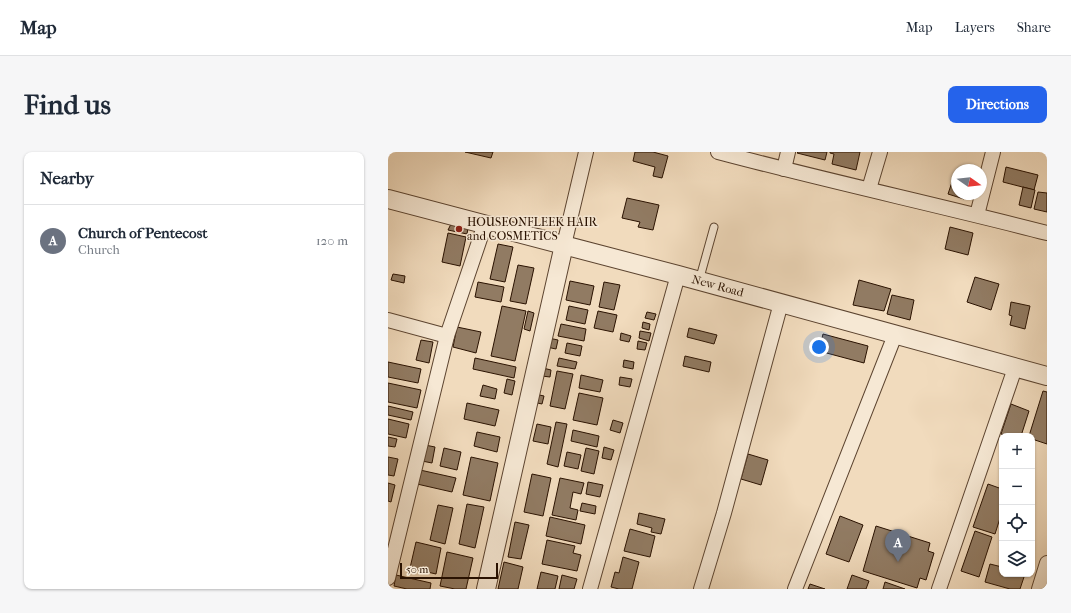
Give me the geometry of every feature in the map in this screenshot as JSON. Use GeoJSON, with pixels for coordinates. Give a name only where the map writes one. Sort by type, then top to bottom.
{"type":"FeatureCollection","features":[{"type":"Feature","properties":{"kind":"street"},"geometry":{"type":"LineString","coordinates":[[486,589],[586,152]]}},
{"type":"Feature","properties":{"kind":"street"},"geometry":{"type":"LineString","coordinates":[[718,152],[1047,233]]}},
{"type":"Feature","properties":{"kind":"street"},"geometry":{"type":"LineString","coordinates":[[784,169],[788,152]]}},
{"type":"Feature","properties":{"kind":"street"},"geometry":{"type":"LineString","coordinates":[[869,189],[880,152]]}},
{"type":"Feature","properties":{"kind":"street"},"geometry":{"type":"LineString","coordinates":[[977,215],[993,152]]}},
{"type":"Feature","properties":{"kind":"street","name":"New Road"},"geometry":{"type":"LineString","coordinates":[[388,199],[781,303],[1047,376]]}},
{"type":"Feature","properties":{"kind":"street"},"geometry":{"type":"LineString","coordinates":[[388,578],[447,336],[485,224]]}},
{"type":"Feature","properties":{"kind":"street"},"geometry":{"type":"LineString","coordinates":[[590,589],[678,276]]}},
{"type":"Feature","properties":{"kind":"street"},"geometry":{"type":"LineString","coordinates":[[701,589],[726,505],[781,303]]}},
{"type":"Feature","properties":{"kind":"street"},"geometry":{"type":"LineString","coordinates":[[388,320],[447,336]]}},
{"type":"Feature","properties":{"kind":"street"},"geometry":{"type":"LineString","coordinates":[[795,589],[895,335]]}},
{"type":"Feature","properties":{"kind":"street"},"geometry":{"type":"LineString","coordinates":[[939,589],[1015,368]]}},
{"type":"Feature","properties":{"kind":"street"},"geometry":{"type":"LineString","coordinates":[[1039,589],[1047,563]]}},
{"type":"Feature","properties":{"kind":"lane"},"geometry":{"type":"LineString","coordinates":[[699,281],[714,227]]}},
{"type":"Feature","properties":{"kind":"building"},"geometry":{"type":"Polygon","coordinates":[[[465,152],[493,152],[491,158],[465,152]]]}},
{"type":"Feature","properties":{"kind":"building"},"geometry":{"type":"Polygon","coordinates":[[[635,152],[653,152],[668,156],[662,178],[653,176],[655,167],[633,161],[635,152]]]}},
{"type":"Feature","properties":{"kind":"building"},"geometry":{"type":"Polygon","coordinates":[[[827,152],[825,160],[797,153],[827,152]]]}},
{"type":"Feature","properties":{"kind":"building"},"geometry":{"type":"Polygon","coordinates":[[[830,152],[860,152],[856,170],[832,164],[834,154],[830,152]]]}},
{"type":"Feature","properties":{"kind":"building"},"geometry":{"type":"Polygon","coordinates":[[[1006,167],[1038,175],[1034,190],[1003,182],[1006,167]]]}},
{"type":"Feature","properties":{"kind":"building"},"geometry":{"type":"Polygon","coordinates":[[[951,185],[951,195],[948,194],[951,185]]]}},
{"type":"Feature","properties":{"kind":"building"},"geometry":{"type":"Polygon","coordinates":[[[1023,187],[1035,190],[1031,208],[1019,205],[1023,187]]]}},
{"type":"Feature","properties":{"kind":"building"},"geometry":{"type":"Polygon","coordinates":[[[1038,192],[1047,193],[1047,212],[1034,209],[1038,192]]]}},
{"type":"Feature","properties":{"kind":"building"},"geometry":{"type":"Polygon","coordinates":[[[627,198],[659,205],[653,230],[638,227],[640,222],[622,218],[627,198]]]}},
{"type":"Feature","properties":{"kind":"building","name":"HOUSEONFLEEK HAIR and COSMETICS"},"geometry":{"type":"Polygon","coordinates":[[[451,224],[468,228],[467,234],[448,230],[451,224]]]}},
{"type":"Feature","properties":{"kind":"building"},"geometry":{"type":"Polygon","coordinates":[[[950,227],[973,233],[968,255],[945,249],[950,227]]]}},
{"type":"Feature","properties":{"kind":"building"},"geometry":{"type":"Polygon","coordinates":[[[448,233],[466,237],[460,266],[442,262],[448,233]]]}},
{"type":"Feature","properties":{"kind":"building"},"geometry":{"type":"Polygon","coordinates":[[[498,244],[513,247],[505,282],[490,279],[498,244]]]}},
{"type":"Feature","properties":{"kind":"building"},"geometry":{"type":"Polygon","coordinates":[[[518,265],[534,268],[526,304],[510,301],[518,265]]]}},
{"type":"Feature","properties":{"kind":"building"},"geometry":{"type":"Polygon","coordinates":[[[393,274],[405,276],[404,283],[391,280],[393,274]]]}},
{"type":"Feature","properties":{"kind":"building"},"geometry":{"type":"Polygon","coordinates":[[[975,277],[999,284],[991,310],[967,302],[975,277]]]}},
{"type":"Feature","properties":{"kind":"building"},"geometry":{"type":"Polygon","coordinates":[[[859,280],[891,289],[884,311],[853,305],[859,280]]]}},
{"type":"Feature","properties":{"kind":"building"},"geometry":{"type":"Polygon","coordinates":[[[570,281],[594,286],[590,305],[566,300],[570,281]]]}},
{"type":"Feature","properties":{"kind":"building"},"geometry":{"type":"Polygon","coordinates":[[[478,282],[504,287],[501,302],[475,297],[478,282]]]}},
{"type":"Feature","properties":{"kind":"building"},"geometry":{"type":"Polygon","coordinates":[[[604,282],[620,285],[614,310],[599,307],[604,282]]]}},
{"type":"Feature","properties":{"kind":"building"},"geometry":{"type":"Polygon","coordinates":[[[892,295],[914,300],[910,320],[887,314],[892,295]]]}},
{"type":"Feature","properties":{"kind":"building"},"geometry":{"type":"Polygon","coordinates":[[[1011,302],[1030,306],[1025,329],[1010,325],[1012,316],[1009,315],[1011,302]]]}},
{"type":"Feature","properties":{"kind":"building"},"geometry":{"type":"Polygon","coordinates":[[[502,306],[526,311],[515,361],[491,356],[502,306]]]}},
{"type":"Feature","properties":{"kind":"building"},"geometry":{"type":"Polygon","coordinates":[[[569,306],[588,310],[585,324],[566,320],[569,306]]]}},
{"type":"Feature","properties":{"kind":"building"},"geometry":{"type":"Polygon","coordinates":[[[528,311],[534,313],[530,331],[524,329],[528,311]]]}},
{"type":"Feature","properties":{"kind":"building"},"geometry":{"type":"Polygon","coordinates":[[[598,311],[617,315],[613,332],[594,328],[598,311]]]}},
{"type":"Feature","properties":{"kind":"building"},"geometry":{"type":"Polygon","coordinates":[[[647,312],[656,314],[654,320],[645,318],[647,312]]]}},
{"type":"Feature","properties":{"kind":"building"},"geometry":{"type":"Polygon","coordinates":[[[643,322],[650,324],[649,330],[642,328],[643,322]]]}},
{"type":"Feature","properties":{"kind":"building"},"geometry":{"type":"Polygon","coordinates":[[[561,324],[586,329],[584,341],[558,336],[561,324]]]}},
{"type":"Feature","properties":{"kind":"building"},"geometry":{"type":"Polygon","coordinates":[[[457,327],[481,332],[476,353],[453,347],[457,327]]]}},
{"type":"Feature","properties":{"kind":"building"},"geometry":{"type":"Polygon","coordinates":[[[689,328],[717,335],[714,344],[687,337],[689,328]]]}},
{"type":"Feature","properties":{"kind":"building"},"geometry":{"type":"Polygon","coordinates":[[[640,331],[651,333],[649,341],[639,338],[640,331]]]}},
{"type":"Feature","properties":{"kind":"building"},"geometry":{"type":"Polygon","coordinates":[[[621,333],[631,336],[629,342],[620,340],[621,333]]]}},
{"type":"Feature","properties":{"kind":"building"},"geometry":{"type":"Polygon","coordinates":[[[823,334],[868,346],[864,363],[819,351],[823,334]]]}},
{"type":"Feature","properties":{"kind":"building"},"geometry":{"type":"Polygon","coordinates":[[[544,337],[558,340],[556,349],[542,346],[544,337]]]}},
{"type":"Feature","properties":{"kind":"building"},"geometry":{"type":"Polygon","coordinates":[[[421,340],[433,342],[429,363],[416,360],[421,340]]]}},
{"type":"Feature","properties":{"kind":"building"},"geometry":{"type":"Polygon","coordinates":[[[638,341],[647,343],[645,350],[637,349],[638,341]]]}},
{"type":"Feature","properties":{"kind":"building"},"geometry":{"type":"Polygon","coordinates":[[[567,343],[582,346],[580,356],[565,353],[567,343]]]}},
{"type":"Feature","properties":{"kind":"building"},"geometry":{"type":"Polygon","coordinates":[[[685,356],[711,362],[709,372],[683,366],[685,356]]]}},
{"type":"Feature","properties":{"kind":"building"},"geometry":{"type":"Polygon","coordinates":[[[475,358],[516,367],[514,378],[473,369],[475,358]]]}},
{"type":"Feature","properties":{"kind":"building"},"geometry":{"type":"Polygon","coordinates":[[[559,358],[577,362],[575,369],[557,366],[559,358]]]}},
{"type":"Feature","properties":{"kind":"building"},"geometry":{"type":"Polygon","coordinates":[[[624,360],[634,362],[633,369],[623,367],[624,360]]]}},
{"type":"Feature","properties":{"kind":"building"},"geometry":{"type":"Polygon","coordinates":[[[388,362],[421,369],[418,383],[388,377],[388,362]]]}},
{"type":"Feature","properties":{"kind":"building"},"geometry":{"type":"Polygon","coordinates":[[[543,368],[551,370],[550,377],[542,376],[543,368]]]}},
{"type":"Feature","properties":{"kind":"building"},"geometry":{"type":"Polygon","coordinates":[[[557,371],[573,374],[565,409],[550,406],[557,371]]]}},
{"type":"Feature","properties":{"kind":"building"},"geometry":{"type":"Polygon","coordinates":[[[581,375],[603,380],[600,392],[579,388],[581,375]]]}},
{"type":"Feature","properties":{"kind":"building"},"geometry":{"type":"Polygon","coordinates":[[[620,377],[632,379],[630,387],[619,385],[620,377]]]}},
{"type":"Feature","properties":{"kind":"building"},"geometry":{"type":"Polygon","coordinates":[[[507,379],[515,381],[512,395],[504,393],[507,379]]]}},
{"type":"Feature","properties":{"kind":"building"},"geometry":{"type":"Polygon","coordinates":[[[388,383],[421,390],[417,408],[388,402],[388,383]]]}},
{"type":"Feature","properties":{"kind":"building"},"geometry":{"type":"Polygon","coordinates":[[[483,385],[497,389],[495,399],[480,396],[483,385]]]}},
{"type":"Feature","properties":{"kind":"building"},"geometry":{"type":"Polygon","coordinates":[[[1043,391],[1047,392],[1047,444],[1035,440],[1035,433],[1030,433],[1043,391]]]}},
{"type":"Feature","properties":{"kind":"building"},"geometry":{"type":"Polygon","coordinates":[[[579,393],[603,398],[597,425],[573,420],[579,393]]]}},
{"type":"Feature","properties":{"kind":"building"},"geometry":{"type":"Polygon","coordinates":[[[535,394],[544,396],[542,404],[533,402],[535,394]]]}},
{"type":"Feature","properties":{"kind":"building"},"geometry":{"type":"Polygon","coordinates":[[[467,403],[499,410],[495,426],[464,419],[467,403]]]}},
{"type":"Feature","properties":{"kind":"building"},"geometry":{"type":"Polygon","coordinates":[[[1011,404],[1029,411],[1022,433],[1001,433],[1011,404]]]}},
{"type":"Feature","properties":{"kind":"building"},"geometry":{"type":"Polygon","coordinates":[[[388,406],[413,412],[411,420],[388,415],[388,406]]]}},
{"type":"Feature","properties":{"kind":"building"},"geometry":{"type":"Polygon","coordinates":[[[388,419],[409,424],[406,438],[388,434],[388,419]]]}},
{"type":"Feature","properties":{"kind":"building"},"geometry":{"type":"Polygon","coordinates":[[[613,420],[623,423],[620,433],[610,430],[613,420]]]}},
{"type":"Feature","properties":{"kind":"building"},"geometry":{"type":"Polygon","coordinates":[[[556,422],[567,424],[558,467],[547,464],[556,422]]]}},
{"type":"Feature","properties":{"kind":"building"},"geometry":{"type":"Polygon","coordinates":[[[537,424],[551,427],[548,444],[533,441],[537,424]]]}},
{"type":"Feature","properties":{"kind":"building"},"geometry":{"type":"Polygon","coordinates":[[[573,430],[599,436],[597,447],[571,441],[573,430]]]}},
{"type":"Feature","properties":{"kind":"building"},"geometry":{"type":"Polygon","coordinates":[[[477,432],[500,437],[497,452],[474,446],[477,432]]]}},
{"type":"Feature","properties":{"kind":"building"},"geometry":{"type":"Polygon","coordinates":[[[388,437],[397,439],[395,447],[388,446],[388,437]]]}},
{"type":"Feature","properties":{"kind":"building"},"geometry":{"type":"Polygon","coordinates":[[[425,445],[435,447],[432,463],[422,461],[425,445]]]}},
{"type":"Feature","properties":{"kind":"building"},"geometry":{"type":"Polygon","coordinates":[[[604,447],[614,450],[611,460],[602,458],[604,447]]]}},
{"type":"Feature","properties":{"kind":"building"},"geometry":{"type":"Polygon","coordinates":[[[444,448],[461,452],[457,470],[440,466],[444,448]]]}},
{"type":"Feature","properties":{"kind":"building"},"geometry":{"type":"Polygon","coordinates":[[[586,448],[599,451],[594,474],[581,471],[586,448]]]}},
{"type":"Feature","properties":{"kind":"building"},"geometry":{"type":"Polygon","coordinates":[[[567,452],[581,455],[578,469],[564,466],[567,452]]]}},
{"type":"Feature","properties":{"kind":"building"},"geometry":{"type":"Polygon","coordinates":[[[748,454],[768,460],[761,485],[741,479],[748,454]]]}},
{"type":"Feature","properties":{"kind":"building"},"geometry":{"type":"Polygon","coordinates":[[[388,457],[398,459],[394,476],[388,475],[388,457]]]}},
{"type":"Feature","properties":{"kind":"building"},"geometry":{"type":"Polygon","coordinates":[[[471,457],[498,463],[490,501],[463,495],[471,457]]]}},
{"type":"Feature","properties":{"kind":"building"},"geometry":{"type":"Polygon","coordinates":[[[420,470],[456,478],[452,492],[417,484],[420,470]]]}},
{"type":"Feature","properties":{"kind":"building"},"geometry":{"type":"Polygon","coordinates":[[[532,474],[551,478],[543,516],[524,512],[532,474]]]}},
{"type":"Feature","properties":{"kind":"building"},"geometry":{"type":"Polygon","coordinates":[[[560,478],[584,483],[581,494],[573,492],[570,508],[578,510],[576,520],[552,515],[560,478]]]}},
{"type":"Feature","properties":{"kind":"building"},"geometry":{"type":"Polygon","coordinates":[[[588,482],[603,485],[600,497],[586,494],[588,482]]]}},
{"type":"Feature","properties":{"kind":"building"},"geometry":{"type":"Polygon","coordinates":[[[388,483],[395,485],[391,502],[388,501],[388,483]]]}},
{"type":"Feature","properties":{"kind":"building"},"geometry":{"type":"Polygon","coordinates":[[[988,484],[999,488],[999,521],[995,534],[973,527],[988,484]]]}},
{"type":"Feature","properties":{"kind":"building"},"geometry":{"type":"Polygon","coordinates":[[[582,503],[596,506],[595,514],[580,511],[582,503]]]}},
{"type":"Feature","properties":{"kind":"building"},"geometry":{"type":"Polygon","coordinates":[[[467,504],[484,507],[475,548],[459,544],[467,504]]]}},
{"type":"Feature","properties":{"kind":"building"},"geometry":{"type":"Polygon","coordinates":[[[438,505],[453,508],[445,544],[430,540],[438,505]]]}},
{"type":"Feature","properties":{"kind":"building"},"geometry":{"type":"Polygon","coordinates":[[[639,513],[665,519],[661,534],[651,532],[652,528],[637,524],[639,513]]]}},
{"type":"Feature","properties":{"kind":"building"},"geometry":{"type":"Polygon","coordinates":[[[840,516],[863,525],[849,562],[826,554],[840,516]]]}},
{"type":"Feature","properties":{"kind":"building"},"geometry":{"type":"Polygon","coordinates":[[[550,517],[585,525],[581,544],[546,536],[550,517]]]}},
{"type":"Feature","properties":{"kind":"building"},"geometry":{"type":"Polygon","coordinates":[[[515,522],[529,525],[521,559],[508,557],[515,522]]]}},
{"type":"Feature","properties":{"kind":"building"},"geometry":{"type":"Polygon","coordinates":[[[876,526],[930,543],[928,551],[934,553],[926,580],[920,578],[917,588],[863,571],[876,526]]]}},
{"type":"Feature","properties":{"kind":"building"},"geometry":{"type":"Polygon","coordinates":[[[630,529],[655,536],[650,557],[624,551],[630,529]]]}},
{"type":"Feature","properties":{"kind":"building"},"geometry":{"type":"Polygon","coordinates":[[[975,531],[992,537],[979,577],[961,571],[975,531]]]}},
{"type":"Feature","properties":{"kind":"building"},"geometry":{"type":"Polygon","coordinates":[[[547,540],[575,546],[573,553],[581,555],[577,571],[542,564],[547,540]]]}},
{"type":"Feature","properties":{"kind":"building"},"geometry":{"type":"Polygon","coordinates":[[[416,542],[441,548],[436,574],[410,568],[416,542]]]}},
{"type":"Feature","properties":{"kind":"building"},"geometry":{"type":"Polygon","coordinates":[[[447,552],[473,558],[466,589],[455,589],[440,586],[447,552]]]}},
{"type":"Feature","properties":{"kind":"building"},"geometry":{"type":"Polygon","coordinates":[[[623,557],[639,562],[632,589],[619,589],[611,587],[615,572],[619,573],[623,557]]]}},
{"type":"Feature","properties":{"kind":"building"},"geometry":{"type":"Polygon","coordinates":[[[504,562],[523,567],[518,589],[498,589],[504,562]]]}},
{"type":"Feature","properties":{"kind":"building"},"geometry":{"type":"Polygon","coordinates":[[[990,564],[999,566],[999,577],[1024,577],[1020,589],[1010,589],[985,582],[990,564]]]}},
{"type":"Feature","properties":{"kind":"building"},"geometry":{"type":"Polygon","coordinates":[[[541,572],[558,576],[555,589],[537,589],[541,572]]]}},
{"type":"Feature","properties":{"kind":"building"},"geometry":{"type":"Polygon","coordinates":[[[396,575],[431,583],[430,589],[407,589],[394,586],[396,575]]]}},
{"type":"Feature","properties":{"kind":"building"},"geometry":{"type":"Polygon","coordinates":[[[562,575],[577,579],[574,589],[559,589],[562,575]]]}},
{"type":"Feature","properties":{"kind":"building"},"geometry":{"type":"Polygon","coordinates":[[[852,575],[869,581],[866,589],[847,589],[852,575]]]}},
{"type":"Feature","properties":{"kind":"building"},"geometry":{"type":"Polygon","coordinates":[[[885,582],[905,589],[883,589],[885,582]]]}},
{"type":"Feature","properties":{"kind":"building"},"geometry":{"type":"Polygon","coordinates":[[[810,584],[825,589],[808,589],[810,584]]]}},
{"type":"Feature","properties":{"kind":"place","name":"HOUSEONFLEEK HAIR and COSMETICS"},"geometry":{"type":"Point","coordinates":[459,229]}},
{"type":"Feature","properties":{"kind":"place","name":"Church of Pentecost"},"geometry":{"type":"Point","coordinates":[898,562]}}]}
